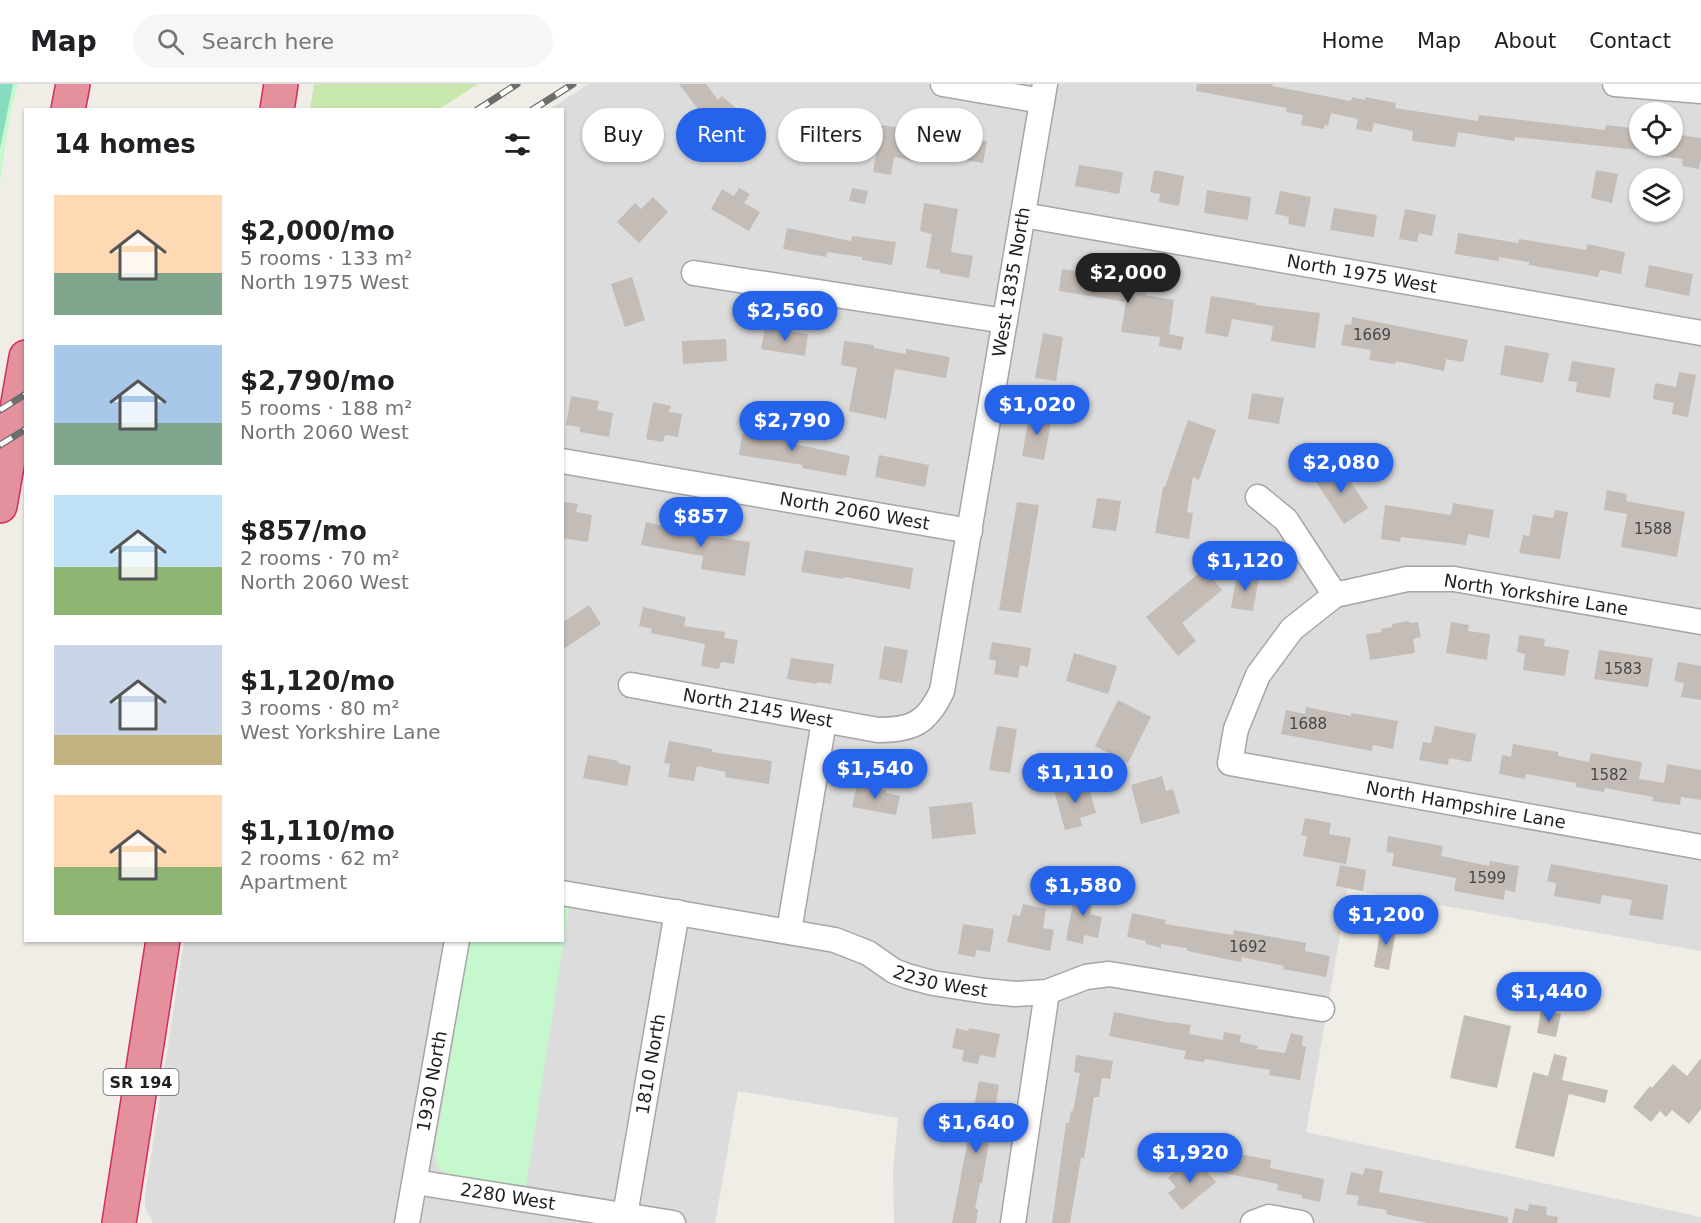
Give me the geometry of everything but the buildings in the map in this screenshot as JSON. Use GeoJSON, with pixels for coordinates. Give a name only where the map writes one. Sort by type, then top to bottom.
{"type":"FeatureCollection","features":[{"type":"Feature","properties":{"kind":"highway"},"geometry":{"type":"LineString","coordinates":[[68,108],[73,84]]}},
{"type":"Feature","properties":{"kind":"highway"},"geometry":{"type":"LineString","coordinates":[[277,108],[281,84]]}},
{"type":"Feature","properties":{"kind":"highway"},"geometry":{"type":"LineString","coordinates":[[0,506],[24,368]]}},
{"type":"Feature","properties":{"kind":"highway","name":"SR 194"},"geometry":{"type":"LineString","coordinates":[[118,1223],[163,942]]}},
{"type":"Feature","properties":{"kind":"street"},"geometry":{"type":"LineString","coordinates":[[943,84],[1044,93]]}},
{"type":"Feature","properties":{"kind":"street"},"geometry":{"type":"LineString","coordinates":[[1615,84],[1701,91]]}},
{"type":"Feature","properties":{"kind":"street","name":"West 1835 North"},"geometry":{"type":"LineString","coordinates":[[920,723],[937,703],[942,691],[1044,93]]}},
{"type":"Feature","properties":{"kind":"street","name":"North 1975 West"},"geometry":{"type":"LineString","coordinates":[[1023,215],[1701,333]]}},
{"type":"Feature","properties":{"kind":"street"},"geometry":{"type":"LineString","coordinates":[[694,273],[1005,321]]}},
{"type":"Feature","properties":{"kind":"street","name":"North 2060 West"},"geometry":{"type":"LineString","coordinates":[[564,461],[970,531]]}},
{"type":"Feature","properties":{"kind":"street"},"geometry":{"type":"LineString","coordinates":[[1258,497],[1286,520],[1335,595]]}},
{"type":"Feature","properties":{"kind":"street","name":"North Yorkshire Lane"},"geometry":{"type":"LineString","coordinates":[[1335,595],[1407,579],[1454,579],[1701,622]]}},
{"type":"Feature","properties":{"kind":"street","name":"North Hampshire Lane"},"geometry":{"type":"LineString","coordinates":[[1335,595],[1292,629],[1258,675],[1236,729],[1230,763],[1701,847]]}},
{"type":"Feature","properties":{"kind":"street","name":"North 2145 West"},"geometry":{"type":"LineString","coordinates":[[631,685],[878,730],[894,730],[920,723]]}},
{"type":"Feature","properties":{"kind":"street"},"geometry":{"type":"LineString","coordinates":[[789,931],[824,721]]}},
{"type":"Feature","properties":{"kind":"street","name":"2230 West"},"geometry":{"type":"LineString","coordinates":[[564,893],[836,940],[852,946],[894,971],[920,980],[985,991],[1015,994],[1047,992],[1086,977],[1110,974],[1322,1009]]}},
{"type":"Feature","properties":{"kind":"street","name":"1810 North"},"geometry":{"type":"LineString","coordinates":[[625,1215],[677,912]]}},
{"type":"Feature","properties":{"kind":"street","name":"1930 North"},"geometry":{"type":"LineString","coordinates":[[407,1223],[457,942]]}},
{"type":"Feature","properties":{"kind":"street"},"geometry":{"type":"LineString","coordinates":[[1013,1223],[1047,992]]}},
{"type":"Feature","properties":{"kind":"street","name":"2280 West"},"geometry":{"type":"LineString","coordinates":[[415,1182],[673,1223]]}},
{"type":"Feature","properties":{"kind":"street"},"geometry":{"type":"LineString","coordinates":[[1252,1223],[1269,1217],[1301,1223]]}},
{"type":"Feature","properties":{"kind":"shaded area"},"geometry":{"type":"Polygon","coordinates":[[[589,84],[1701,84],[1701,951],[1348,889],[1306,1132],[1701,1217],[1701,1223],[894,1223],[893,1171],[898,1118],[738,1091],[715,1223],[153,1223],[145,1207],[184,942],[564,942],[564,108],[552,108],[589,84]]]}},
{"type":"Feature","properties":{"kind":"green space"},"geometry":{"type":"Polygon","coordinates":[[[0,84],[18,84],[11,109],[0,182],[0,84]]]}},
{"type":"Feature","properties":{"kind":"green space"},"geometry":{"type":"Polygon","coordinates":[[[0,84],[13,84],[0,148],[0,84]]]}},
{"type":"Feature","properties":{"kind":"green space"},"geometry":{"type":"Polygon","coordinates":[[[314,84],[478,84],[441,108],[310,108],[314,84]]]}},
{"type":"Feature","properties":{"kind":"green space"},"geometry":{"type":"Polygon","coordinates":[[[564,905],[569,906],[564,939],[564,905]]]}},
{"type":"Feature","properties":{"kind":"green space"},"geometry":{"type":"Polygon","coordinates":[[[470,942],[563,942],[526,1187],[448,1174],[437,1164],[435,1149],[470,942]]]}},
{"type":"Feature","properties":{"kind":"railway"},"geometry":{"type":"LineString","coordinates":[[480,108],[517,84]]}},
{"type":"Feature","properties":{"kind":"railway"},"geometry":{"type":"LineString","coordinates":[[535,108],[573,84]]}},
{"type":"Feature","properties":{"kind":"railway"},"geometry":{"type":"LineString","coordinates":[[0,410],[24,395]]}},
{"type":"Feature","properties":{"kind":"railway"},"geometry":{"type":"LineString","coordinates":[[0,445],[24,430]]}}]}
